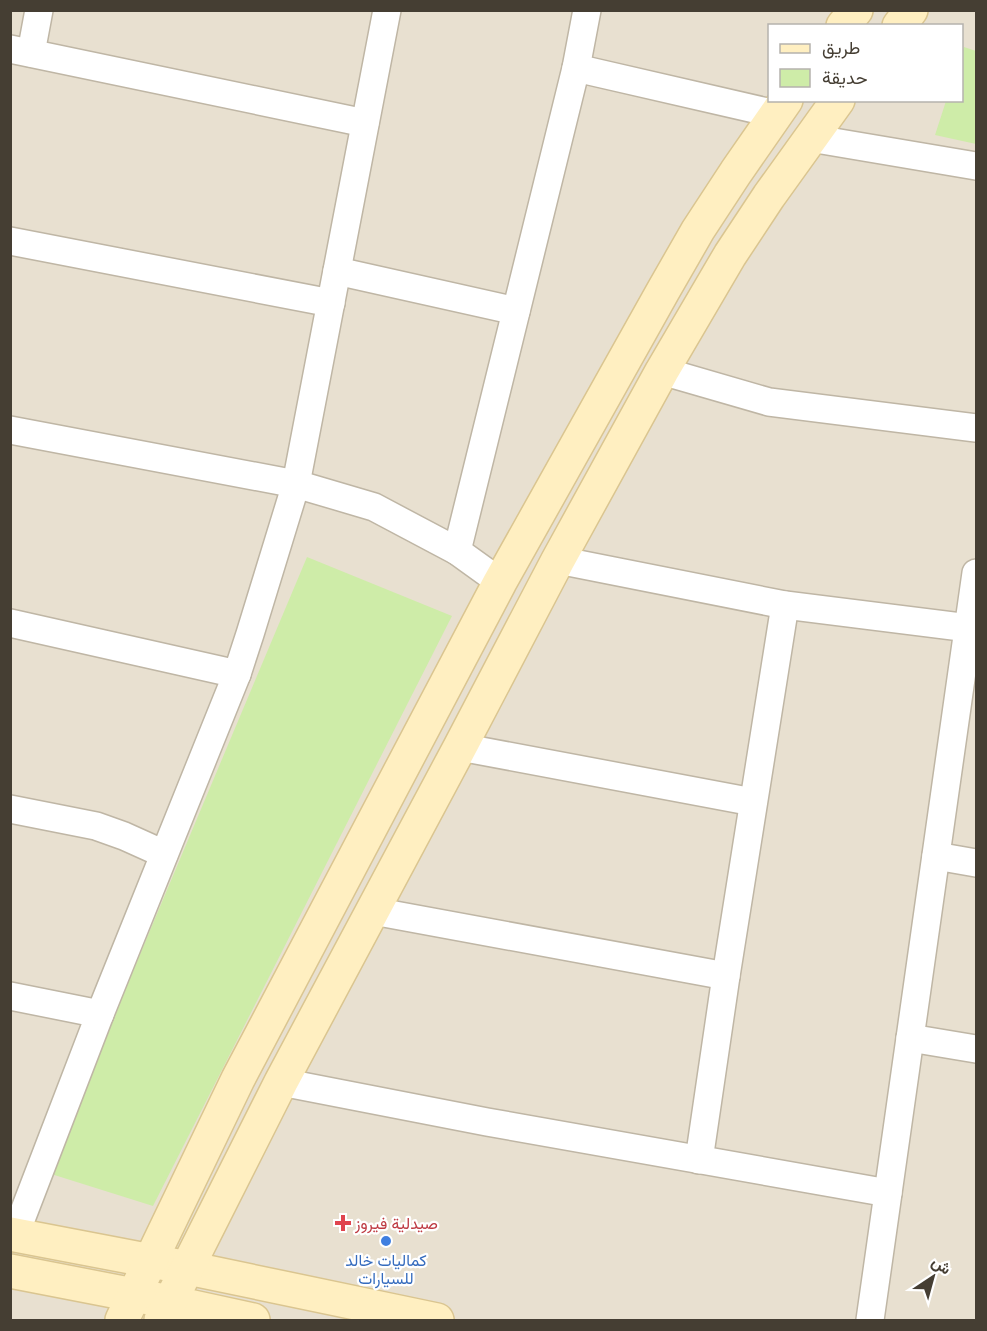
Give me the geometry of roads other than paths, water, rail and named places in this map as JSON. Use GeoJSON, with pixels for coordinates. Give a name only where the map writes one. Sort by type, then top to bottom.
{"type":"FeatureCollection","features":[{"type":"Feature","properties":{"kind":"street"},"geometry":{"type":"LineString","coordinates":[[39,10],[21,51],[365,123]]}},
{"type":"Feature","properties":{"kind":"street"},"geometry":{"type":"LineString","coordinates":[[387,10],[296,484],[237,674],[13,1234],[436,1320]]}},
{"type":"Feature","properties":{"kind":"street"},"geometry":{"type":"LineString","coordinates":[[457,551],[576,68],[587,10]]}},
{"type":"Feature","properties":{"kind":"street"},"geometry":{"type":"LineString","coordinates":[[845,24],[856,10]]}},
{"type":"Feature","properties":{"kind":"street"},"geometry":{"type":"LineString","coordinates":[[900,24],[911,10]]}},
{"type":"Feature","properties":{"kind":"street"},"geometry":{"type":"LineString","coordinates":[[128,1308],[243,1069],[500,582],[698,230],[781,107],[576,68]]}},
{"type":"Feature","properties":{"kind":"street"},"geometry":{"type":"LineString","coordinates":[[165,1311],[281,1082],[558,560],[662,371],[730,255],[837,102]]}},
{"type":"Feature","properties":{"kind":"street"},"geometry":{"type":"LineString","coordinates":[[810,138],[976,166]]}},
{"type":"Feature","properties":{"kind":"street"},"geometry":{"type":"LineString","coordinates":[[10,241],[331,303]]}},
{"type":"Feature","properties":{"kind":"street"},"geometry":{"type":"LineString","coordinates":[[337,271],[516,311]]}},
{"type":"Feature","properties":{"kind":"street"},"geometry":{"type":"LineString","coordinates":[[663,291],[676,290],[682,293],[694,309],[693,316]]}},
{"type":"Feature","properties":{"kind":"street"},"geometry":{"type":"LineString","coordinates":[[662,371],[769,402],[976,428]]}},
{"type":"Feature","properties":{"kind":"street"},"geometry":{"type":"LineString","coordinates":[[10,430],[296,484],[375,507],[457,551],[500,582]]}},
{"type":"Feature","properties":{"kind":"street"},"geometry":{"type":"LineString","coordinates":[[558,560],[785,605],[969,628]]}},
{"type":"Feature","properties":{"kind":"street"},"geometry":{"type":"LineString","coordinates":[[870,1320],[936,856],[969,677],[969,628],[976,573]]}},
{"type":"Feature","properties":{"kind":"street"},"geometry":{"type":"LineString","coordinates":[[699,1160],[785,605]]}},
{"type":"Feature","properties":{"kind":"street"},"geometry":{"type":"LineString","coordinates":[[10,623],[237,674]]}},
{"type":"Feature","properties":{"kind":"street"},"geometry":{"type":"LineString","coordinates":[[460,747],[753,802]]}},
{"type":"Feature","properties":{"kind":"street"},"geometry":{"type":"LineString","coordinates":[[10,809],[96,826],[164,854]]}},
{"type":"Feature","properties":{"kind":"street"},"geometry":{"type":"LineString","coordinates":[[936,856],[976,863]]}},
{"type":"Feature","properties":{"kind":"street"},"geometry":{"type":"LineString","coordinates":[[373,911],[726,976]]}},
{"type":"Feature","properties":{"kind":"street"},"geometry":{"type":"LineString","coordinates":[[10,996],[100,1014]]}},
{"type":"Feature","properties":{"kind":"street"},"geometry":{"type":"LineString","coordinates":[[910,1038],[976,1049]]}},
{"type":"Feature","properties":{"kind":"street"},"geometry":{"type":"LineString","coordinates":[[281,1082],[487,1122],[888,1193]]}},
{"type":"Feature","properties":{"kind":"street"},"geometry":{"type":"LineString","coordinates":[[10,1271],[128,1308],[253,1320]]}},
{"type":"Feature","properties":{"kind":"place","name":"صيدلية فيروز"},"geometry":{"type":"Point","coordinates":[343,1223]}},
{"type":"Feature","properties":{"kind":"place","name":"كماليات خالد للسيارات"},"geometry":{"type":"Point","coordinates":[386,1241]}}]}
